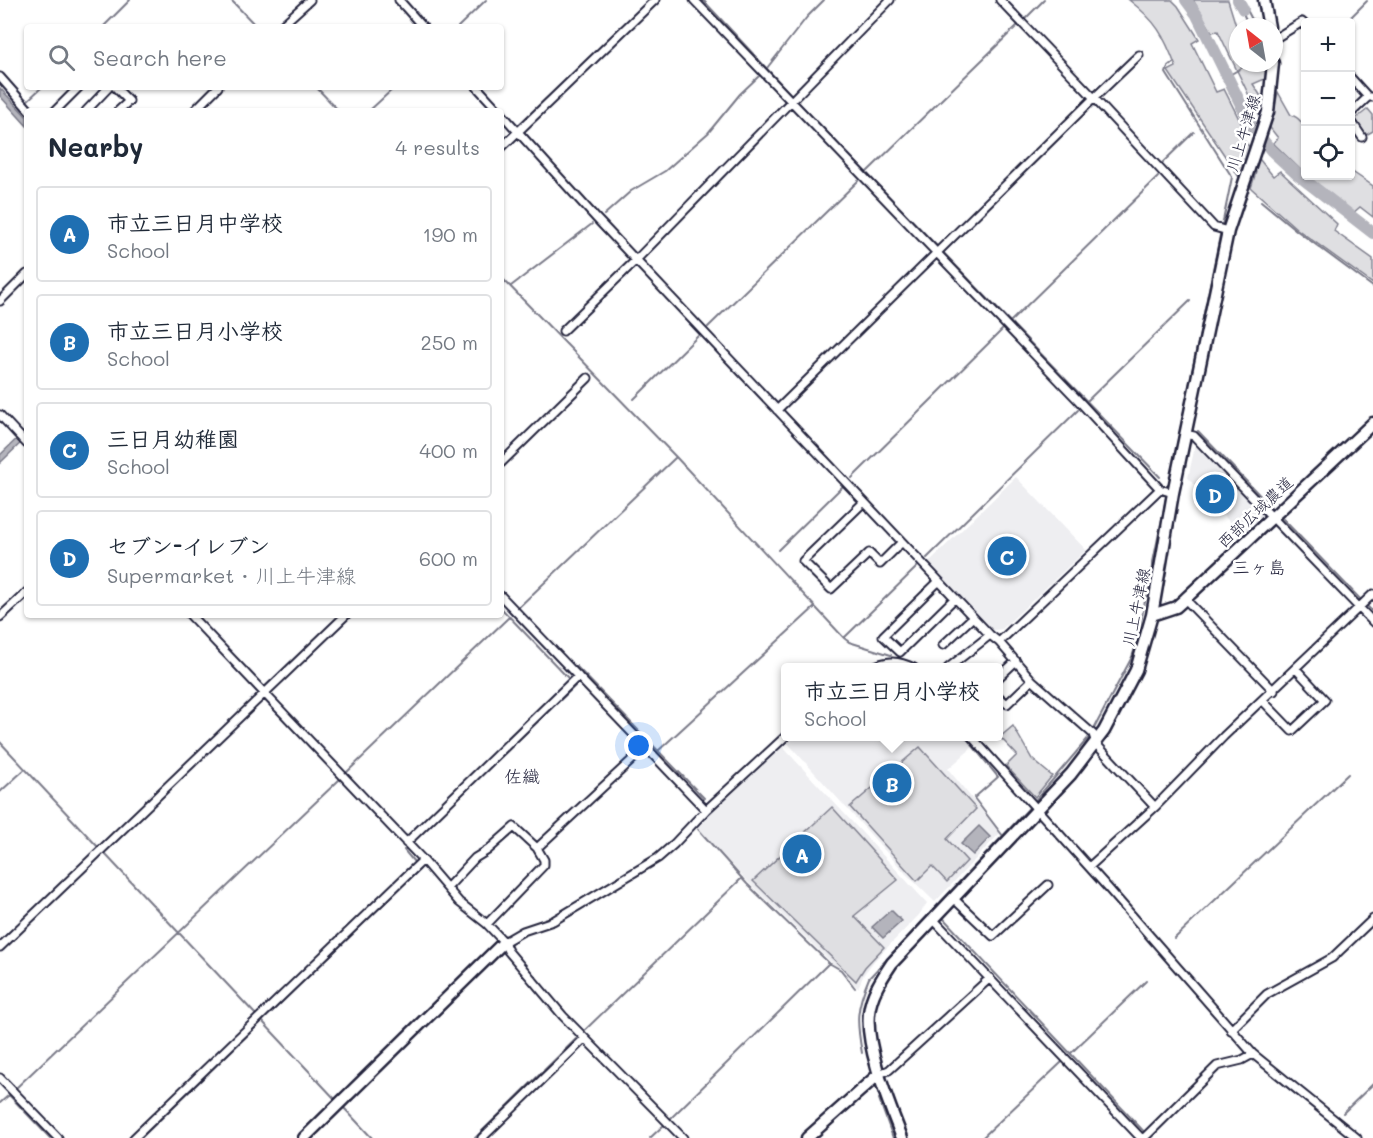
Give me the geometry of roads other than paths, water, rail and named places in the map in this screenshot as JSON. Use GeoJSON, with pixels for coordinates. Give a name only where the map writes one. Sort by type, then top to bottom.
{"type":"FeatureCollection","features":[{"type":"Feature","properties":{"kind":"main road"},"geometry":{"type":"LineString","coordinates":[[1264,0],[1267,18]]}},
{"type":"Feature","properties":{"kind":"main road","name":"川上牛津線"},"geometry":{"type":"LineString","coordinates":[[902,1138],[879,1074],[869,1026],[869,1013],[873,998],[880,981],[892,963],[953,898],[1114,714],[1136,670],[1152,615],[1173,493],[1228,231],[1269,105],[1272,72]]}},
{"type":"Feature","properties":{"kind":"main road","name":"西部広域農道"},"geometry":{"type":"LineString","coordinates":[[1152,615],[1176,606],[1185,599],[1373,423]]}},
{"type":"Feature","properties":{"kind":"main road"},"geometry":{"type":"LineString","coordinates":[[304,1138],[504,942]]}},
{"type":"Feature","properties":{"kind":"main road"},"geometry":{"type":"LineString","coordinates":[[807,1138],[879,1074]]}},
{"type":"Feature","properties":{"kind":"street"},"geometry":{"type":"LineString","coordinates":[[283,24],[310,0]]}},
{"type":"Feature","properties":{"kind":"street"},"geometry":{"type":"LineString","coordinates":[[399,0],[420,24]]}},
{"type":"Feature","properties":{"kind":"street"},"geometry":{"type":"LineString","coordinates":[[504,145],[655,0]]}},
{"type":"Feature","properties":{"kind":"street"},"geometry":{"type":"LineString","coordinates":[[694,0],[794,99],[936,253],[1160,489],[1173,493]]}},
{"type":"Feature","properties":{"kind":"street"},"geometry":{"type":"LineString","coordinates":[[563,330],[636,260],[890,0]]}},
{"type":"Feature","properties":{"kind":"street"},"geometry":{"type":"LineString","coordinates":[[1000,0],[1214,227],[1228,231]]}},
{"type":"Feature","properties":{"kind":"street"},"geometry":{"type":"LineString","coordinates":[[1283,34],[1301,23]]}},
{"type":"Feature","properties":{"kind":"street"},"geometry":{"type":"LineString","coordinates":[[777,410],[1138,55]]}},
{"type":"Feature","properties":{"kind":"street"},"geometry":{"type":"LineString","coordinates":[[0,77],[27,108]]}},
{"type":"Feature","properties":{"kind":"street"},"geometry":{"type":"LineString","coordinates":[[1355,82],[1371,97],[1355,110]]}},
{"type":"Feature","properties":{"kind":"street"},"geometry":{"type":"LineString","coordinates":[[58,108],[76,90]]}},
{"type":"Feature","properties":{"kind":"street"},"geometry":{"type":"LineString","coordinates":[[89,108],[107,90]]}},
{"type":"Feature","properties":{"kind":"street"},"geometry":{"type":"LineString","coordinates":[[119,90],[129,101],[121,108]]}},
{"type":"Feature","properties":{"kind":"street"},"geometry":{"type":"LineString","coordinates":[[197,108],[215,90]]}},
{"type":"Feature","properties":{"kind":"street"},"geometry":{"type":"LineString","coordinates":[[480,90],[496,108]]}},
{"type":"Feature","properties":{"kind":"street"},"geometry":{"type":"LineString","coordinates":[[504,116],[777,410],[999,642],[1032,680],[1093,736],[1155,807]]}},
{"type":"Feature","properties":{"kind":"street"},"geometry":{"type":"LineString","coordinates":[[1355,126],[1362,137]]}},
{"type":"Feature","properties":{"kind":"street"},"geometry":{"type":"LineString","coordinates":[[0,301],[24,277]]}},
{"type":"Feature","properties":{"kind":"street"},"geometry":{"type":"LineString","coordinates":[[504,460],[588,378]]}},
{"type":"Feature","properties":{"kind":"street"},"geometry":{"type":"LineString","coordinates":[[0,415],[24,441]]}},
{"type":"Feature","properties":{"kind":"street"},"geometry":{"type":"LineString","coordinates":[[1185,434],[1194,436],[1373,622]]}},
{"type":"Feature","properties":{"kind":"street"},"geometry":{"type":"LineString","coordinates":[[999,642],[1160,489]]}},
{"type":"Feature","properties":{"kind":"street"},"geometry":{"type":"LineString","coordinates":[[864,502],[803,561],[831,589],[869,553],[880,564],[902,542]]}},
{"type":"Feature","properties":{"kind":"street"},"geometry":{"type":"LineString","coordinates":[[939,581],[883,636],[900,652],[955,598]]}},
{"type":"Feature","properties":{"kind":"street"},"geometry":{"type":"LineString","coordinates":[[0,617],[24,595]]}},
{"type":"Feature","properties":{"kind":"street"},"geometry":{"type":"LineString","coordinates":[[1089,867],[1155,807],[1224,736],[1371,597]]}},
{"type":"Feature","properties":{"kind":"street"},"geometry":{"type":"LineString","coordinates":[[504,599],[706,810]]}},
{"type":"Feature","properties":{"kind":"street"},"geometry":{"type":"LineString","coordinates":[[1185,599],[1274,691]]}},
{"type":"Feature","properties":{"kind":"street"},"geometry":{"type":"LineString","coordinates":[[942,645],[973,617]]}},
{"type":"Feature","properties":{"kind":"street"},"geometry":{"type":"LineString","coordinates":[[193,618],[423,860],[459,902],[487,924],[504,942],[508,951],[584,1039],[683,1138]]}},
{"type":"Feature","properties":{"kind":"street"},"geometry":{"type":"LineString","coordinates":[[0,947],[343,618]]}},
{"type":"Feature","properties":{"kind":"street"},"geometry":{"type":"LineString","coordinates":[[954,663],[990,635]]}},
{"type":"Feature","properties":{"kind":"street"},"geometry":{"type":"LineString","coordinates":[[1003,674],[1016,661]]}},
{"type":"Feature","properties":{"kind":"street"},"geometry":{"type":"LineString","coordinates":[[1263,701],[1292,731],[1325,700],[1296,669]]}},
{"type":"Feature","properties":{"kind":"street"},"geometry":{"type":"LineString","coordinates":[[406,843],[578,676]]}},
{"type":"Feature","properties":{"kind":"street"},"geometry":{"type":"LineString","coordinates":[[1003,700],[1007,704],[1032,680]]}},
{"type":"Feature","properties":{"kind":"street"},"geometry":{"type":"LineString","coordinates":[[504,942],[523,931],[553,921],[647,865],[674,844],[706,810],[781,741]]}},
{"type":"Feature","properties":{"kind":"street"},"geometry":{"type":"LineString","coordinates":[[976,741],[1253,1054],[1356,1138]]}},
{"type":"Feature","properties":{"kind":"street"},"geometry":{"type":"LineString","coordinates":[[537,848],[646,747]]}},
{"type":"Feature","properties":{"kind":"street"},"geometry":{"type":"LineString","coordinates":[[447,888],[475,858],[489,850],[514,827],[537,848],[544,860],[544,865],[487,924]]}},
{"type":"Feature","properties":{"kind":"street"},"geometry":{"type":"LineString","coordinates":[[134,1138],[423,860]]}},
{"type":"Feature","properties":{"kind":"street"},"geometry":{"type":"LineString","coordinates":[[953,898],[993,936],[1048,885]]}},
{"type":"Feature","properties":{"kind":"street"},"geometry":{"type":"LineString","coordinates":[[933,919],[1145,1136],[1217,1066],[1242,1060],[1253,1054]]}},
{"type":"Feature","properties":{"kind":"street"},"geometry":{"type":"LineString","coordinates":[[1231,1030],[1267,994],[1332,958],[1373,919]]}},
{"type":"Feature","properties":{"kind":"street"},"geometry":{"type":"LineString","coordinates":[[879,1074],[889,1070],[990,978]]}},
{"type":"Feature","properties":{"kind":"street"},"geometry":{"type":"LineString","coordinates":[[482,1138],[584,1039]]}},
{"type":"Feature","properties":{"kind":"street"},"geometry":{"type":"LineString","coordinates":[[0,1078],[58,1138]]}},
{"type":"Feature","properties":{"kind":"waterway"},"geometry":{"type":"LineString","coordinates":[[106,24],[130,0]]}},
{"type":"Feature","properties":{"kind":"waterway"},"geometry":{"type":"LineString","coordinates":[[231,0],[254,24]]}},
{"type":"Feature","properties":{"kind":"waterway"},"geometry":{"type":"LineString","coordinates":[[461,24],[486,0]]}},
{"type":"Feature","properties":{"kind":"waterway"},"geometry":{"type":"LineString","coordinates":[[703,0],[797,101],[1160,477]]}},
{"type":"Feature","properties":{"kind":"waterway"},"geometry":{"type":"LineString","coordinates":[[767,68],[807,17],[824,0]]}},
{"type":"Feature","properties":{"kind":"waterway"},"geometry":{"type":"LineString","coordinates":[[1025,19],[1044,0]]}},
{"type":"Feature","properties":{"kind":"waterway"},"geometry":{"type":"LineString","coordinates":[[1186,0],[1197,15],[1252,127],[1271,150],[1298,175],[1373,233]]}},
{"type":"Feature","properties":{"kind":"waterway"},"geometry":{"type":"LineString","coordinates":[[1238,0],[1243,9]]}},
{"type":"Feature","properties":{"kind":"waterway"},"geometry":{"type":"LineString","coordinates":[[1350,18],[1367,1]]}},
{"type":"Feature","properties":{"kind":"waterway"},"geometry":{"type":"LineString","coordinates":[[1243,9],[1247,10],[1251,18]]}},
{"type":"Feature","properties":{"kind":"waterway"},"geometry":{"type":"LineString","coordinates":[[1243,9],[1245,18]]}},
{"type":"Feature","properties":{"kind":"waterway"},"geometry":{"type":"LineString","coordinates":[[867,172],[1018,25]]}},
{"type":"Feature","properties":{"kind":"waterway"},"geometry":{"type":"LineString","coordinates":[[862,1053],[858,1015],[869,978],[1027,810],[1090,736],[1132,657],[1136,645],[1232,177],[1166,73],[1168,67],[1173,63]]}},
{"type":"Feature","properties":{"kind":"waterway"},"geometry":{"type":"LineString","coordinates":[[1226,77],[1235,72]]}},
{"type":"Feature","properties":{"kind":"waterway"},"geometry":{"type":"LineString","coordinates":[[604,215],[631,191],[665,171],[708,133],[740,94],[759,76]]}},
{"type":"Feature","properties":{"kind":"waterway"},"geometry":{"type":"LineString","coordinates":[[27,101],[39,90]]}},
{"type":"Feature","properties":{"kind":"waterway"},"geometry":{"type":"LineString","coordinates":[[319,90],[336,108]]}},
{"type":"Feature","properties":{"kind":"waterway"},"geometry":{"type":"LineString","coordinates":[[372,108],[392,90]]}},
{"type":"Feature","properties":{"kind":"waterway"},"geometry":{"type":"LineString","coordinates":[[1161,164],[1194,132]]}},
{"type":"Feature","properties":{"kind":"waterway"},"geometry":{"type":"LineString","coordinates":[[1010,322],[1158,177]]}},
{"type":"Feature","properties":{"kind":"waterway"},"geometry":{"type":"LineString","coordinates":[[708,327],[858,181]]}},
{"type":"Feature","properties":{"kind":"waterway"},"geometry":{"type":"LineString","coordinates":[[1261,201],[1373,287]]}},
{"type":"Feature","properties":{"kind":"waterway"},"geometry":{"type":"LineString","coordinates":[[511,286],[592,224]]}},
{"type":"Feature","properties":{"kind":"waterway"},"geometry":{"type":"LineString","coordinates":[[504,280],[676,457],[844,638],[849,642],[891,655]]}},
{"type":"Feature","properties":{"kind":"waterway"},"geometry":{"type":"LineString","coordinates":[[1087,401],[1190,301]]}},
{"type":"Feature","properties":{"kind":"waterway"},"geometry":{"type":"LineString","coordinates":[[852,478],[1002,330]]}},
{"type":"Feature","properties":{"kind":"waterway"},"geometry":{"type":"LineString","coordinates":[[634,399],[698,336]]}},
{"type":"Feature","properties":{"kind":"waterway"},"geometry":{"type":"LineString","coordinates":[[927,558],[1078,410]]}},
{"type":"Feature","properties":{"kind":"waterway"},"geometry":{"type":"LineString","coordinates":[[1198,431],[1271,507]]}},
{"type":"Feature","properties":{"kind":"waterway"},"geometry":{"type":"LineString","coordinates":[[519,607],[675,458]]}},
{"type":"Feature","properties":{"kind":"waterway"},"geometry":{"type":"LineString","coordinates":[[778,550],[842,487]]}},
{"type":"Feature","properties":{"kind":"waterway"},"geometry":{"type":"LineString","coordinates":[[1283,519],[1362,601]]}},
{"type":"Feature","properties":{"kind":"waterway"},"geometry":{"type":"LineString","coordinates":[[844,638],[917,567]]}},
{"type":"Feature","properties":{"kind":"waterway"},"geometry":{"type":"LineString","coordinates":[[1366,605],[1373,612]]}},
{"type":"Feature","properties":{"kind":"waterway"},"geometry":{"type":"LineString","coordinates":[[658,751],[815,607]]}},
{"type":"Feature","properties":{"kind":"waterway"},"geometry":{"type":"LineString","coordinates":[[504,611],[568,678]]}},
{"type":"Feature","properties":{"kind":"waterway"},"geometry":{"type":"LineString","coordinates":[[346,773],[509,617]]}},
{"type":"Feature","properties":{"kind":"waterway"},"geometry":{"type":"LineString","coordinates":[[576,666],[704,798]]}},
{"type":"Feature","properties":{"kind":"waterway"},"geometry":{"type":"LineString","coordinates":[[412,842],[575,686]]}},
{"type":"Feature","properties":{"kind":"waterway"},"geometry":{"type":"LineString","coordinates":[[969,741],[998,777],[974,798],[1003,836]]}},
{"type":"Feature","properties":{"kind":"waterway"},"geometry":{"type":"LineString","coordinates":[[0,742],[98,847]]}},
{"type":"Feature","properties":{"kind":"waterway"},"geometry":{"type":"LineString","coordinates":[[0,792],[24,770]]}},
{"type":"Feature","properties":{"kind":"waterway"},"geometry":{"type":"LineString","coordinates":[[1174,939],[1348,774]]}},
{"type":"Feature","properties":{"kind":"waterway"},"geometry":{"type":"LineString","coordinates":[[15,1089],[340,779]]}},
{"type":"Feature","properties":{"kind":"waterway"},"geometry":{"type":"LineString","coordinates":[[698,829],[747,884],[829,963],[841,970],[855,988]]}},
{"type":"Feature","properties":{"kind":"waterway"},"geometry":{"type":"LineString","coordinates":[[405,849],[414,862]]}},
{"type":"Feature","properties":{"kind":"waterway"},"geometry":{"type":"LineString","coordinates":[[105,854],[256,1015]]}},
{"type":"Feature","properties":{"kind":"waterway"},"geometry":{"type":"LineString","coordinates":[[141,1138],[420,869]]}},
{"type":"Feature","properties":{"kind":"waterway"},"geometry":{"type":"LineString","coordinates":[[584,1031],[742,878]]}},
{"type":"Feature","properties":{"kind":"waterway"},"geometry":{"type":"LineString","coordinates":[[944,919],[1150,1138]]}},
{"type":"Feature","properties":{"kind":"waterway"},"geometry":{"type":"LineString","coordinates":[[671,1118],[829,963]]}},
{"type":"Feature","properties":{"kind":"waterway"},"geometry":{"type":"LineString","coordinates":[[1071,1053],[1146,981]]}},
{"type":"Feature","properties":{"kind":"waterway"},"geometry":{"type":"LineString","coordinates":[[262,1021],[335,1099]]}},
{"type":"Feature","properties":{"kind":"waterway"},"geometry":{"type":"LineString","coordinates":[[475,1138],[577,1038]]}},
{"type":"Feature","properties":{"kind":"waterway"},"geometry":{"type":"LineString","coordinates":[[982,1138],[1063,1061]]}},
{"type":"Feature","properties":{"kind":"waterway"},"geometry":{"type":"LineString","coordinates":[[1343,1113],[1373,1084]]}},
{"type":"Feature","properties":{"kind":"waterway"},"geometry":{"type":"LineString","coordinates":[[0,1103],[9,1095],[50,1138]]}},
{"type":"Feature","properties":{"kind":"waterway"},"geometry":{"type":"LineString","coordinates":[[879,1099],[893,1138]]}},
{"type":"Feature","properties":{"kind":"waterway"},"geometry":{"type":"LineString","coordinates":[[344,1108],[372,1138]]}},
{"type":"Feature","properties":{"kind":"waterway"},"geometry":{"type":"LineString","coordinates":[[650,1138],[664,1125]]}},
{"type":"Feature","properties":{"kind":"place","name":"セブン-イレブン"},"geometry":{"type":"Point","coordinates":[1215,494]}},
{"type":"Feature","properties":{"kind":"place","name":"三日月幼稚園"},"geometry":{"type":"Point","coordinates":[1007,556]}},
{"type":"Feature","properties":{"kind":"place","name":"市立三日月小学校"},"geometry":{"type":"Point","coordinates":[892,783]}},
{"type":"Feature","properties":{"kind":"place","name":"市立三日月中学校"},"geometry":{"type":"Point","coordinates":[802,854]}},
{"type":"Feature","properties":{"kind":"district","name":"三ヶ島"},"geometry":{"type":"Point","coordinates":[1259,568]}},
{"type":"Feature","properties":{"kind":"district","name":"佐織"},"geometry":{"type":"Point","coordinates":[522,777]}}]}
